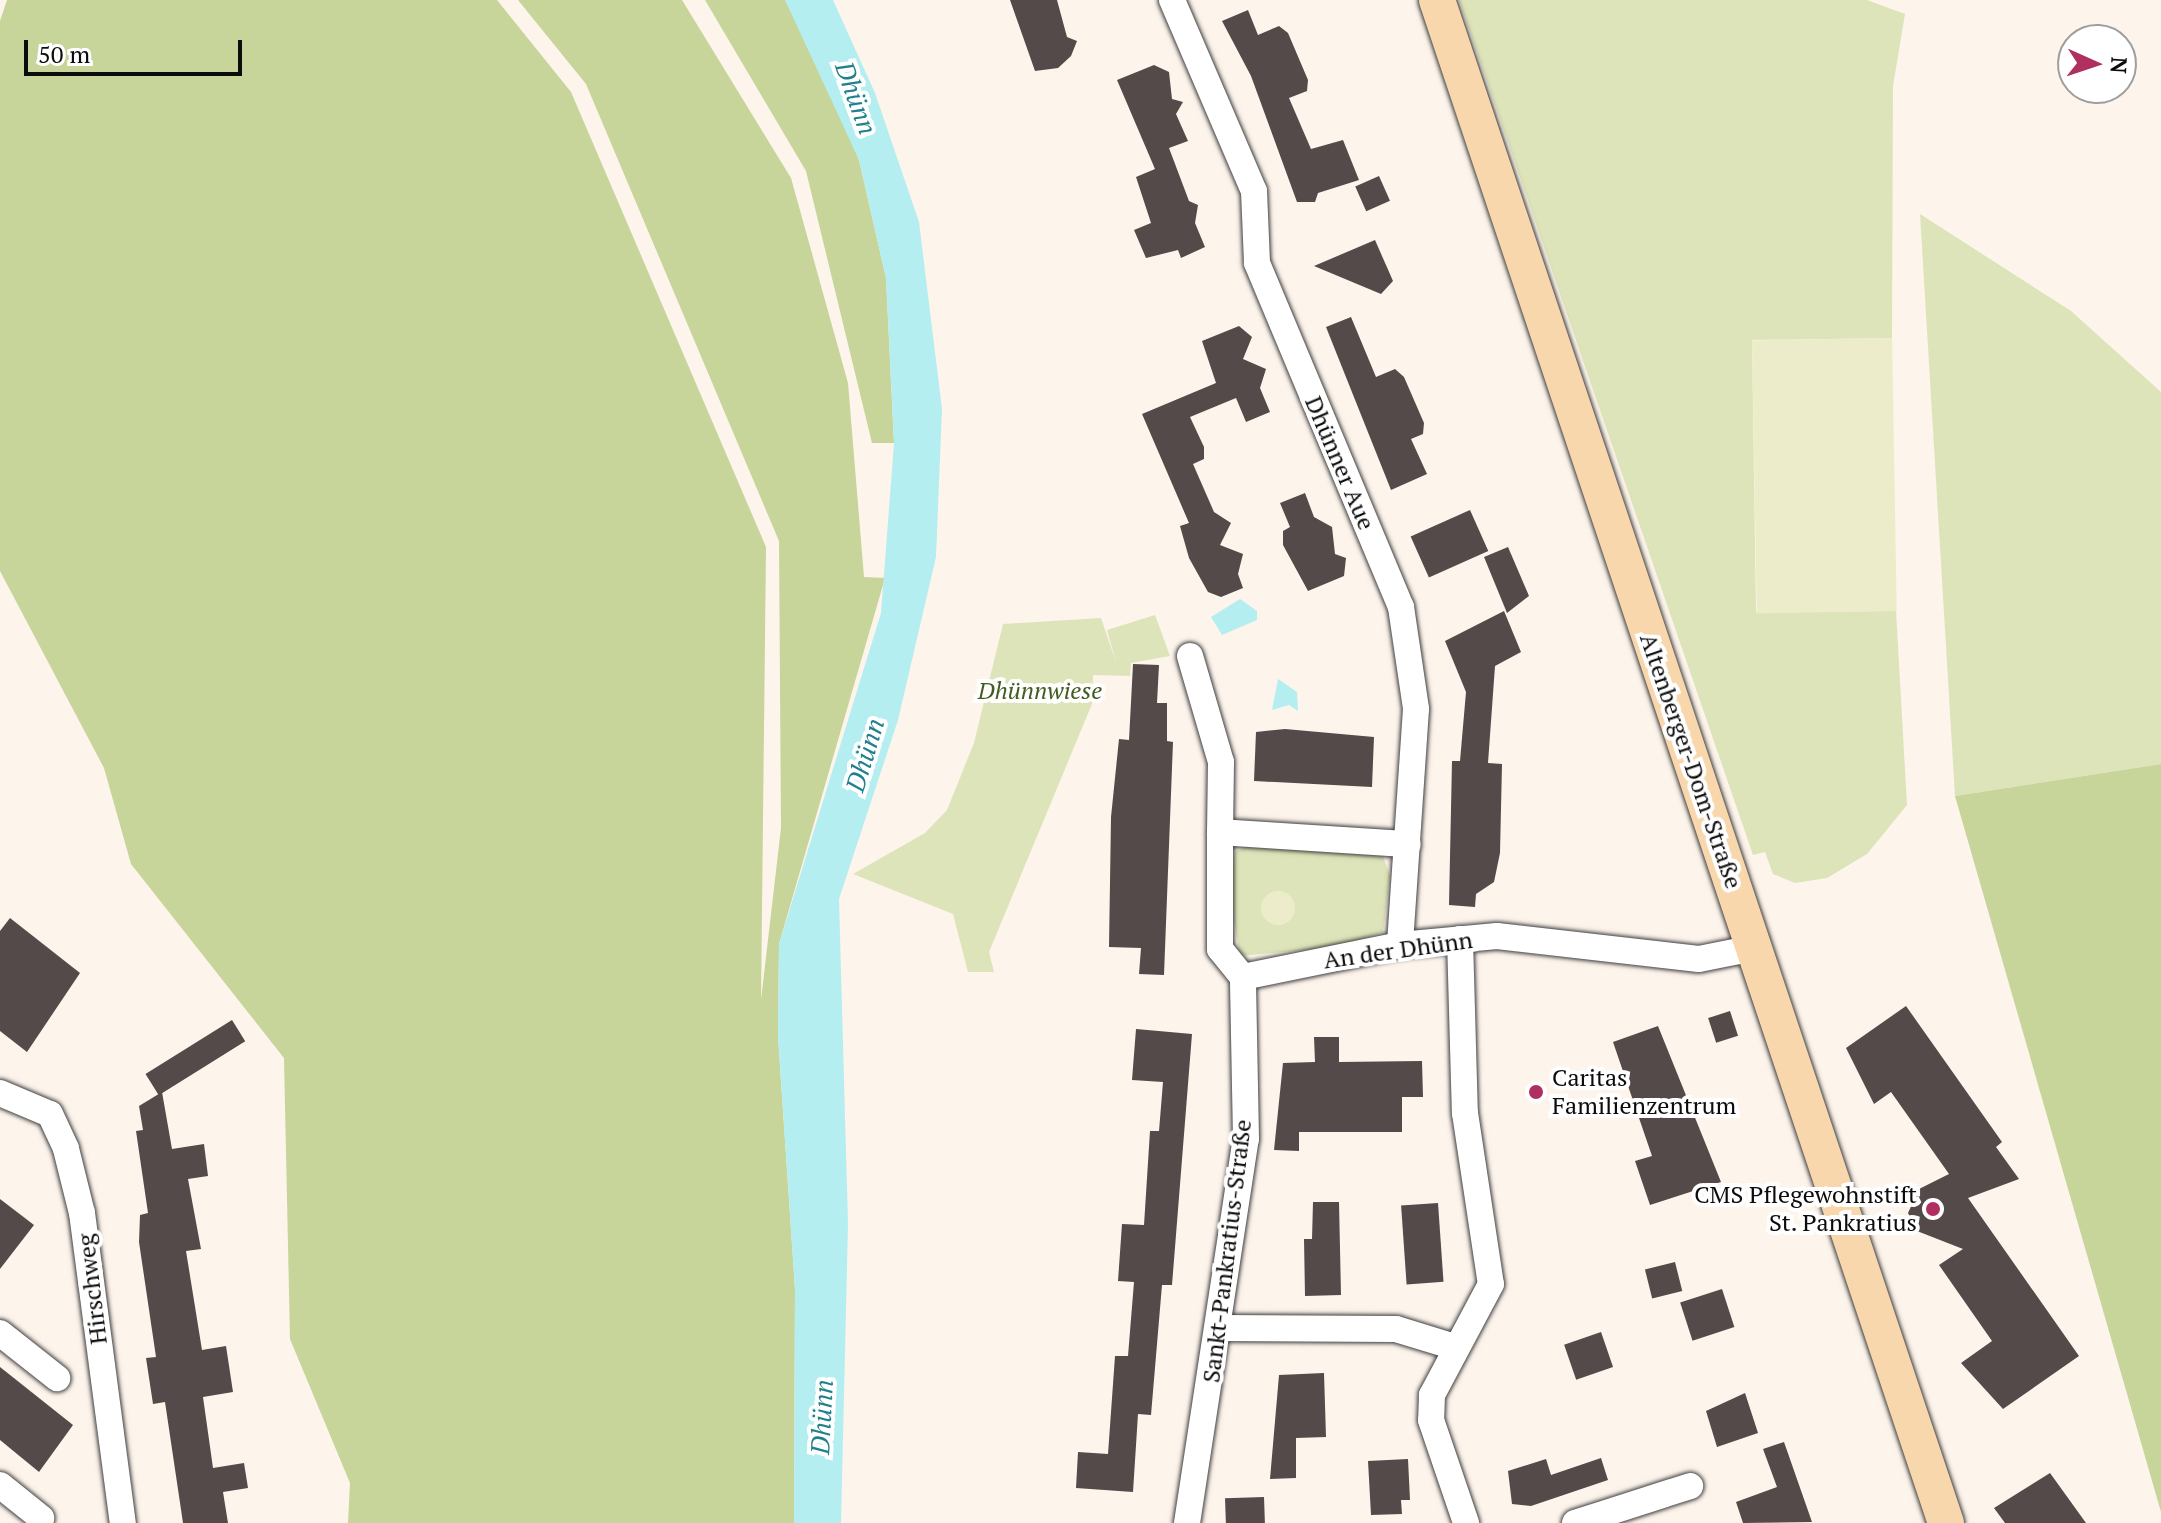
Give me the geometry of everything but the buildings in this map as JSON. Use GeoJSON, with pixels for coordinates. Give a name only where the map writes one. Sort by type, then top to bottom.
{"type":"FeatureCollection","features":[{"type":"Feature","properties":{"kind":"main road","name":"Altenberger-Dom-Straße"},"geometry":{"type":"LineString","coordinates":[[1437,0],[1946,1523]]}},
{"type":"Feature","properties":{"kind":"street","name":"Dhünner Aue"},"geometry":{"type":"LineString","coordinates":[[1172,0],[1254,191],[1257,263],[1401,607],[1416,709],[1400,945]]}},
{"type":"Feature","properties":{"kind":"street"},"geometry":{"type":"LineString","coordinates":[[1190,656],[1221,762],[1220,949],[1243,977]]}},
{"type":"Feature","properties":{"kind":"street"},"geometry":{"type":"LineString","coordinates":[[1220,832],[1408,844]]}},
{"type":"Feature","properties":{"kind":"street","name":"An der Dhünn"},"geometry":{"type":"LineString","coordinates":[[1243,977],[1400,945],[1497,936],[1699,959],[1754,948]]}},
{"type":"Feature","properties":{"kind":"street"},"geometry":{"type":"LineString","coordinates":[[1460,939],[1465,1113],[1491,1284],[1432,1395],[1431,1420],[1466,1523]]}},
{"type":"Feature","properties":{"kind":"street","name":"Sankt-Pankratius-Straße"},"geometry":{"type":"LineString","coordinates":[[1187,1523],[1220,1328],[1246,1139],[1243,977]]}},
{"type":"Feature","properties":{"kind":"street","name":"Hirschweg"},"geometry":{"type":"LineString","coordinates":[[0,1093],[50,1114],[66,1149],[82,1213],[123,1523]]}},
{"type":"Feature","properties":{"kind":"street"},"geometry":{"type":"LineString","coordinates":[[1220,1328],[1396,1329],[1455,1347]]}},
{"type":"Feature","properties":{"kind":"street"},"geometry":{"type":"LineString","coordinates":[[0,1333],[57,1378]]}},
{"type":"Feature","properties":{"kind":"street"},"geometry":{"type":"LineString","coordinates":[[0,1485],[41,1518]]}},
{"type":"Feature","properties":{"kind":"street"},"geometry":{"type":"LineString","coordinates":[[1575,1523],[1690,1486]]}},
{"type":"Feature","properties":{"kind":"green space"},"geometry":{"type":"Polygon","coordinates":[[[7,0],[497,0],[571,92],[766,547],[761,1000],[781,828],[779,541],[586,84],[518,0],[682,0],[791,178],[848,383],[864,577],[885,578],[779,944],[778,1036],[795,1289],[794,1523],[348,1523],[350,1483],[290,1339],[284,1058],[131,864],[104,768],[0,571],[0,21],[7,0]]]}},
{"type":"Feature","properties":{"kind":"green space"},"geometry":{"type":"Polygon","coordinates":[[[705,0],[785,0],[810,42],[859,160],[886,278],[894,443],[872,443],[806,171],[705,0]]]}},
{"type":"Feature","properties":{"kind":"green space"},"geometry":{"type":"Polygon","coordinates":[[[1459,0],[1867,0],[1905,14],[1893,86],[1892,338],[1752,340],[1756,612],[1896,611],[1907,805],[1867,854],[1827,878],[1795,883],[1773,874],[1765,852],[1753,855],[1459,0]]]}},
{"type":"Feature","properties":{"kind":"green space"},"geometry":{"type":"Polygon","coordinates":[[[1920,214],[2071,311],[2161,392],[2161,764],[1955,796],[1920,214]]]}},
{"type":"Feature","properties":{"kind":"green space"},"geometry":{"type":"Polygon","coordinates":[[[1892,338],[1897,611],[1757,613],[1752,340],[1892,338]]]}},
{"type":"Feature","properties":{"kind":"green space","name":"Dhünnwiese"},"geometry":{"type":"Polygon","coordinates":[[[1155,615],[1170,656],[1131,663],[1130,676],[1093,675],[1092,704],[989,952],[994,972],[968,972],[953,914],[853,874],[925,833],[947,810],[974,743],[1003,624],[1101,618],[1116,662],[1107,630],[1155,615]]]}},
{"type":"Feature","properties":{"kind":"green space"},"geometry":{"type":"Polygon","coordinates":[[[2161,764],[2161,1512],[1955,796],[2161,764]]]}},
{"type":"Feature","properties":{"kind":"green space"},"geometry":{"type":"Polygon","coordinates":[[[1247,846],[1382,854],[1390,875],[1383,932],[1336,947],[1240,956],[1229,893],[1235,852],[1247,846]]]}},
{"type":"Feature","properties":{"kind":"green space"},"geometry":{"type":"Polygon","coordinates":[[[1278,891],[1290,896],[1295,908],[1290,920],[1278,925],[1266,920],[1261,908],[1266,896],[1278,891]]]}},
{"type":"Feature","properties":{"kind":"water","name":"Dhünn"},"geometry":{"type":"Polygon","coordinates":[[[785,0],[833,0],[875,93],[919,222],[942,409],[936,557],[898,720],[839,899],[848,1224],[841,1523],[794,1523],[795,1289],[778,1036],[779,944],[881,613],[894,443],[886,278],[859,160],[785,0]]]}},
{"type":"Feature","properties":{"kind":"water"},"geometry":{"type":"Polygon","coordinates":[[[1240,599],[1257,611],[1257,620],[1222,635],[1211,617],[1240,599]]]}},
{"type":"Feature","properties":{"kind":"water"},"geometry":{"type":"Polygon","coordinates":[[[1278,679],[1297,692],[1298,711],[1289,705],[1272,710],[1278,679]]]}},
{"type":"Feature","properties":{"kind":"place","name":"Caritas Familienzentrum"},"geometry":{"type":"Point","coordinates":[1536,1092]}},
{"type":"Feature","properties":{"kind":"place","name":"CMS Pflegewohnstift St. Pankratius"},"geometry":{"type":"Point","coordinates":[1933,1209]}}]}
